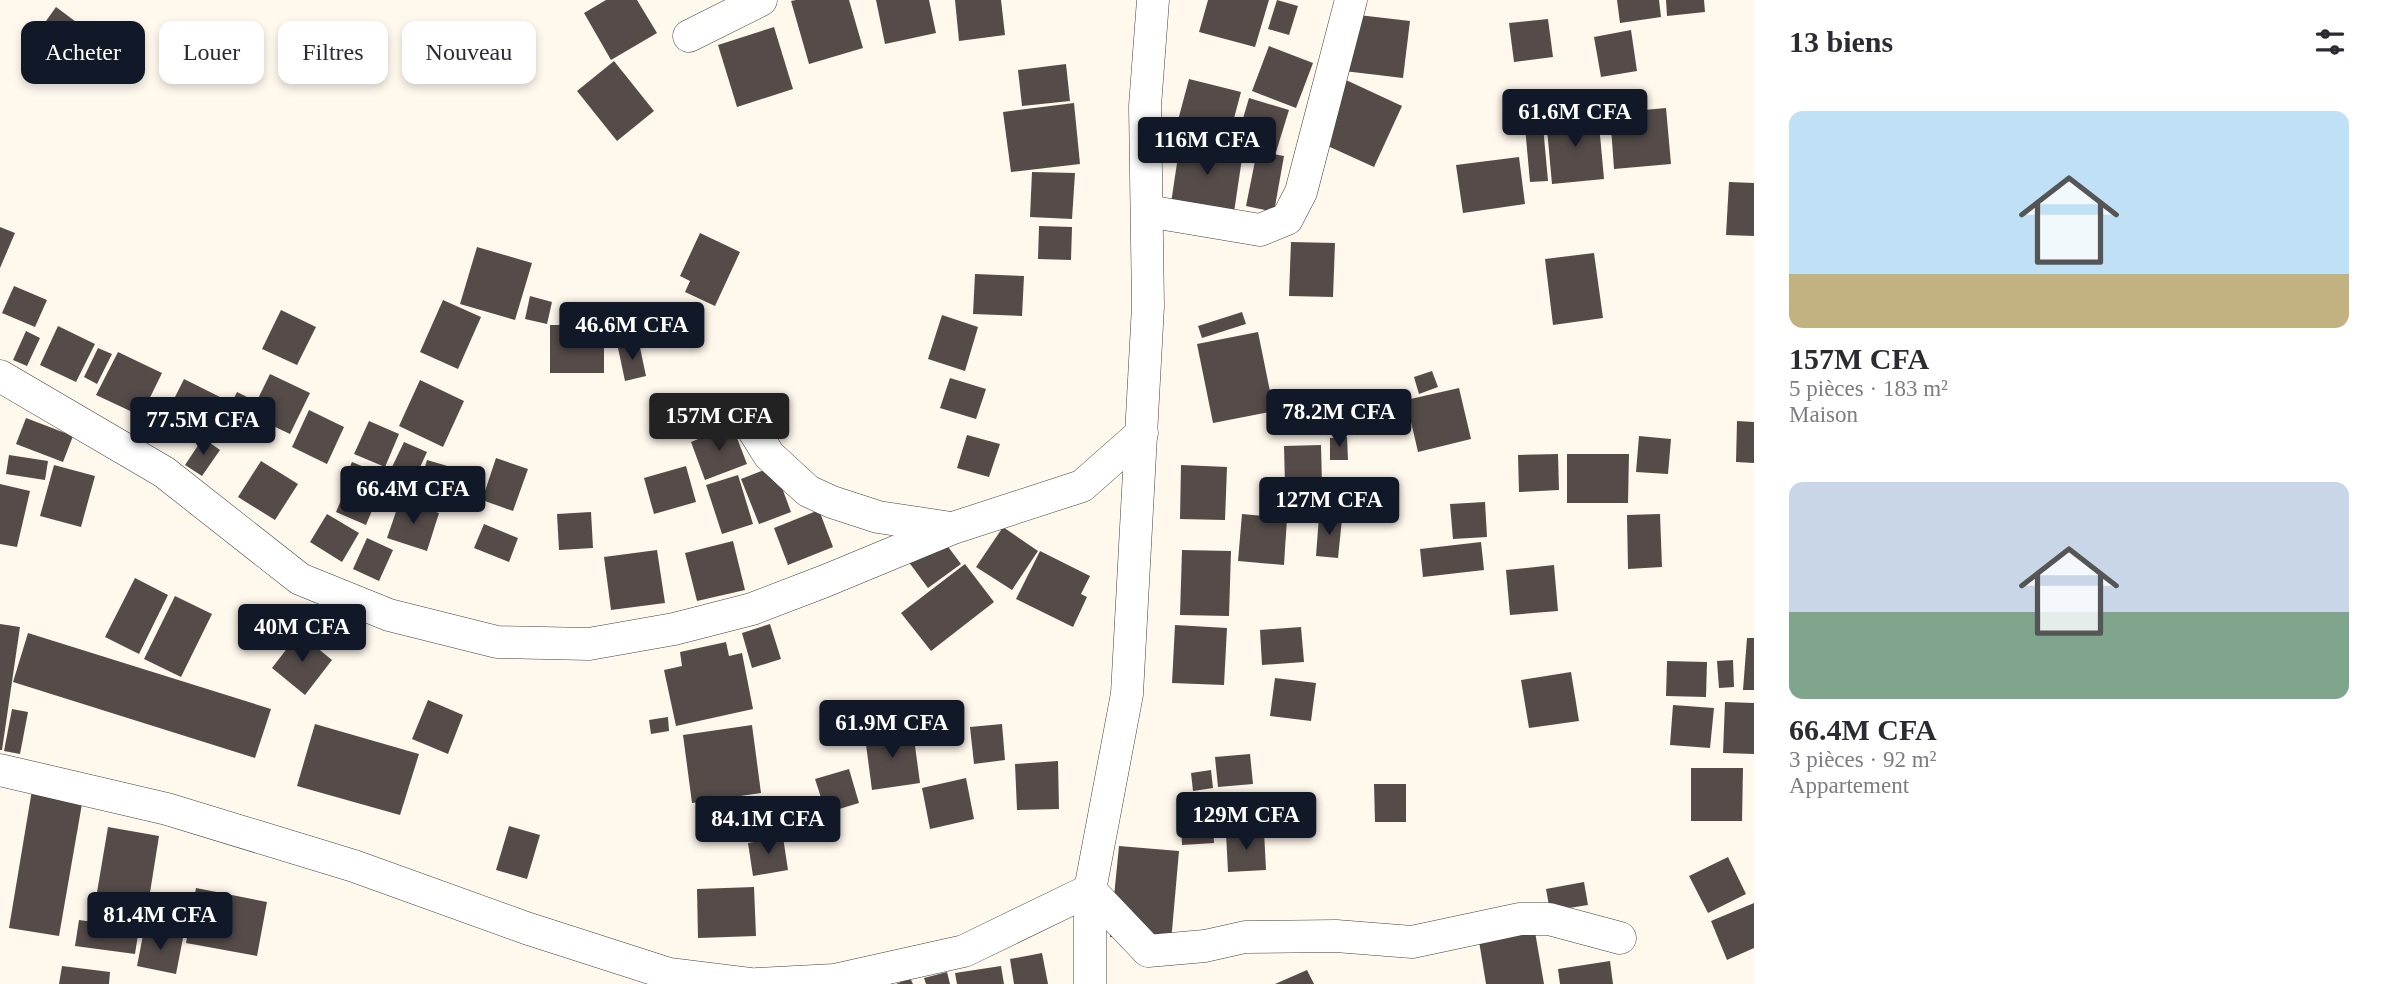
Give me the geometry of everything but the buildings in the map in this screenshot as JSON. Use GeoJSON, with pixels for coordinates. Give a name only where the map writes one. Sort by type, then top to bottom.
{"type":"FeatureCollection","features":[{"type":"Feature","properties":{"kind":"street"},"geometry":{"type":"LineString","coordinates":[[689,36],[761,0]]}},
{"type":"Feature","properties":{"kind":"street"},"geometry":{"type":"LineString","coordinates":[[1090,984],[1090,890],[1127,694],[1148,306],[1145,106],[1153,0]]}},
{"type":"Feature","properties":{"kind":"street"},"geometry":{"type":"LineString","coordinates":[[1147,211],[1261,230],[1287,219],[1301,192],[1351,0]]}},
{"type":"Feature","properties":{"kind":"street"},"geometry":{"type":"LineString","coordinates":[[0,376],[164,472],[300,579],[389,615],[498,642],[589,644],[674,628],[752,609],[953,528],[1082,486],[1142,433]]}},
{"type":"Feature","properties":{"kind":"street"},"geometry":{"type":"LineString","coordinates":[[747,420],[769,455],[807,491],[878,517],[953,528]]}},
{"type":"Feature","properties":{"kind":"street"},"geometry":{"type":"LineString","coordinates":[[0,769],[166,809],[354,866],[666,979],[750,984]]}},
{"type":"Feature","properties":{"kind":"street"},"geometry":{"type":"LineString","coordinates":[[1090,890],[1149,951],[1205,946],[1245,937],[1336,936],[1412,942],[1520,919],[1549,919],[1620,938]]}},
{"type":"Feature","properties":{"kind":"street"},"geometry":{"type":"LineString","coordinates":[[757,984],[834,980],[964,951],[1090,890]]}}]}
